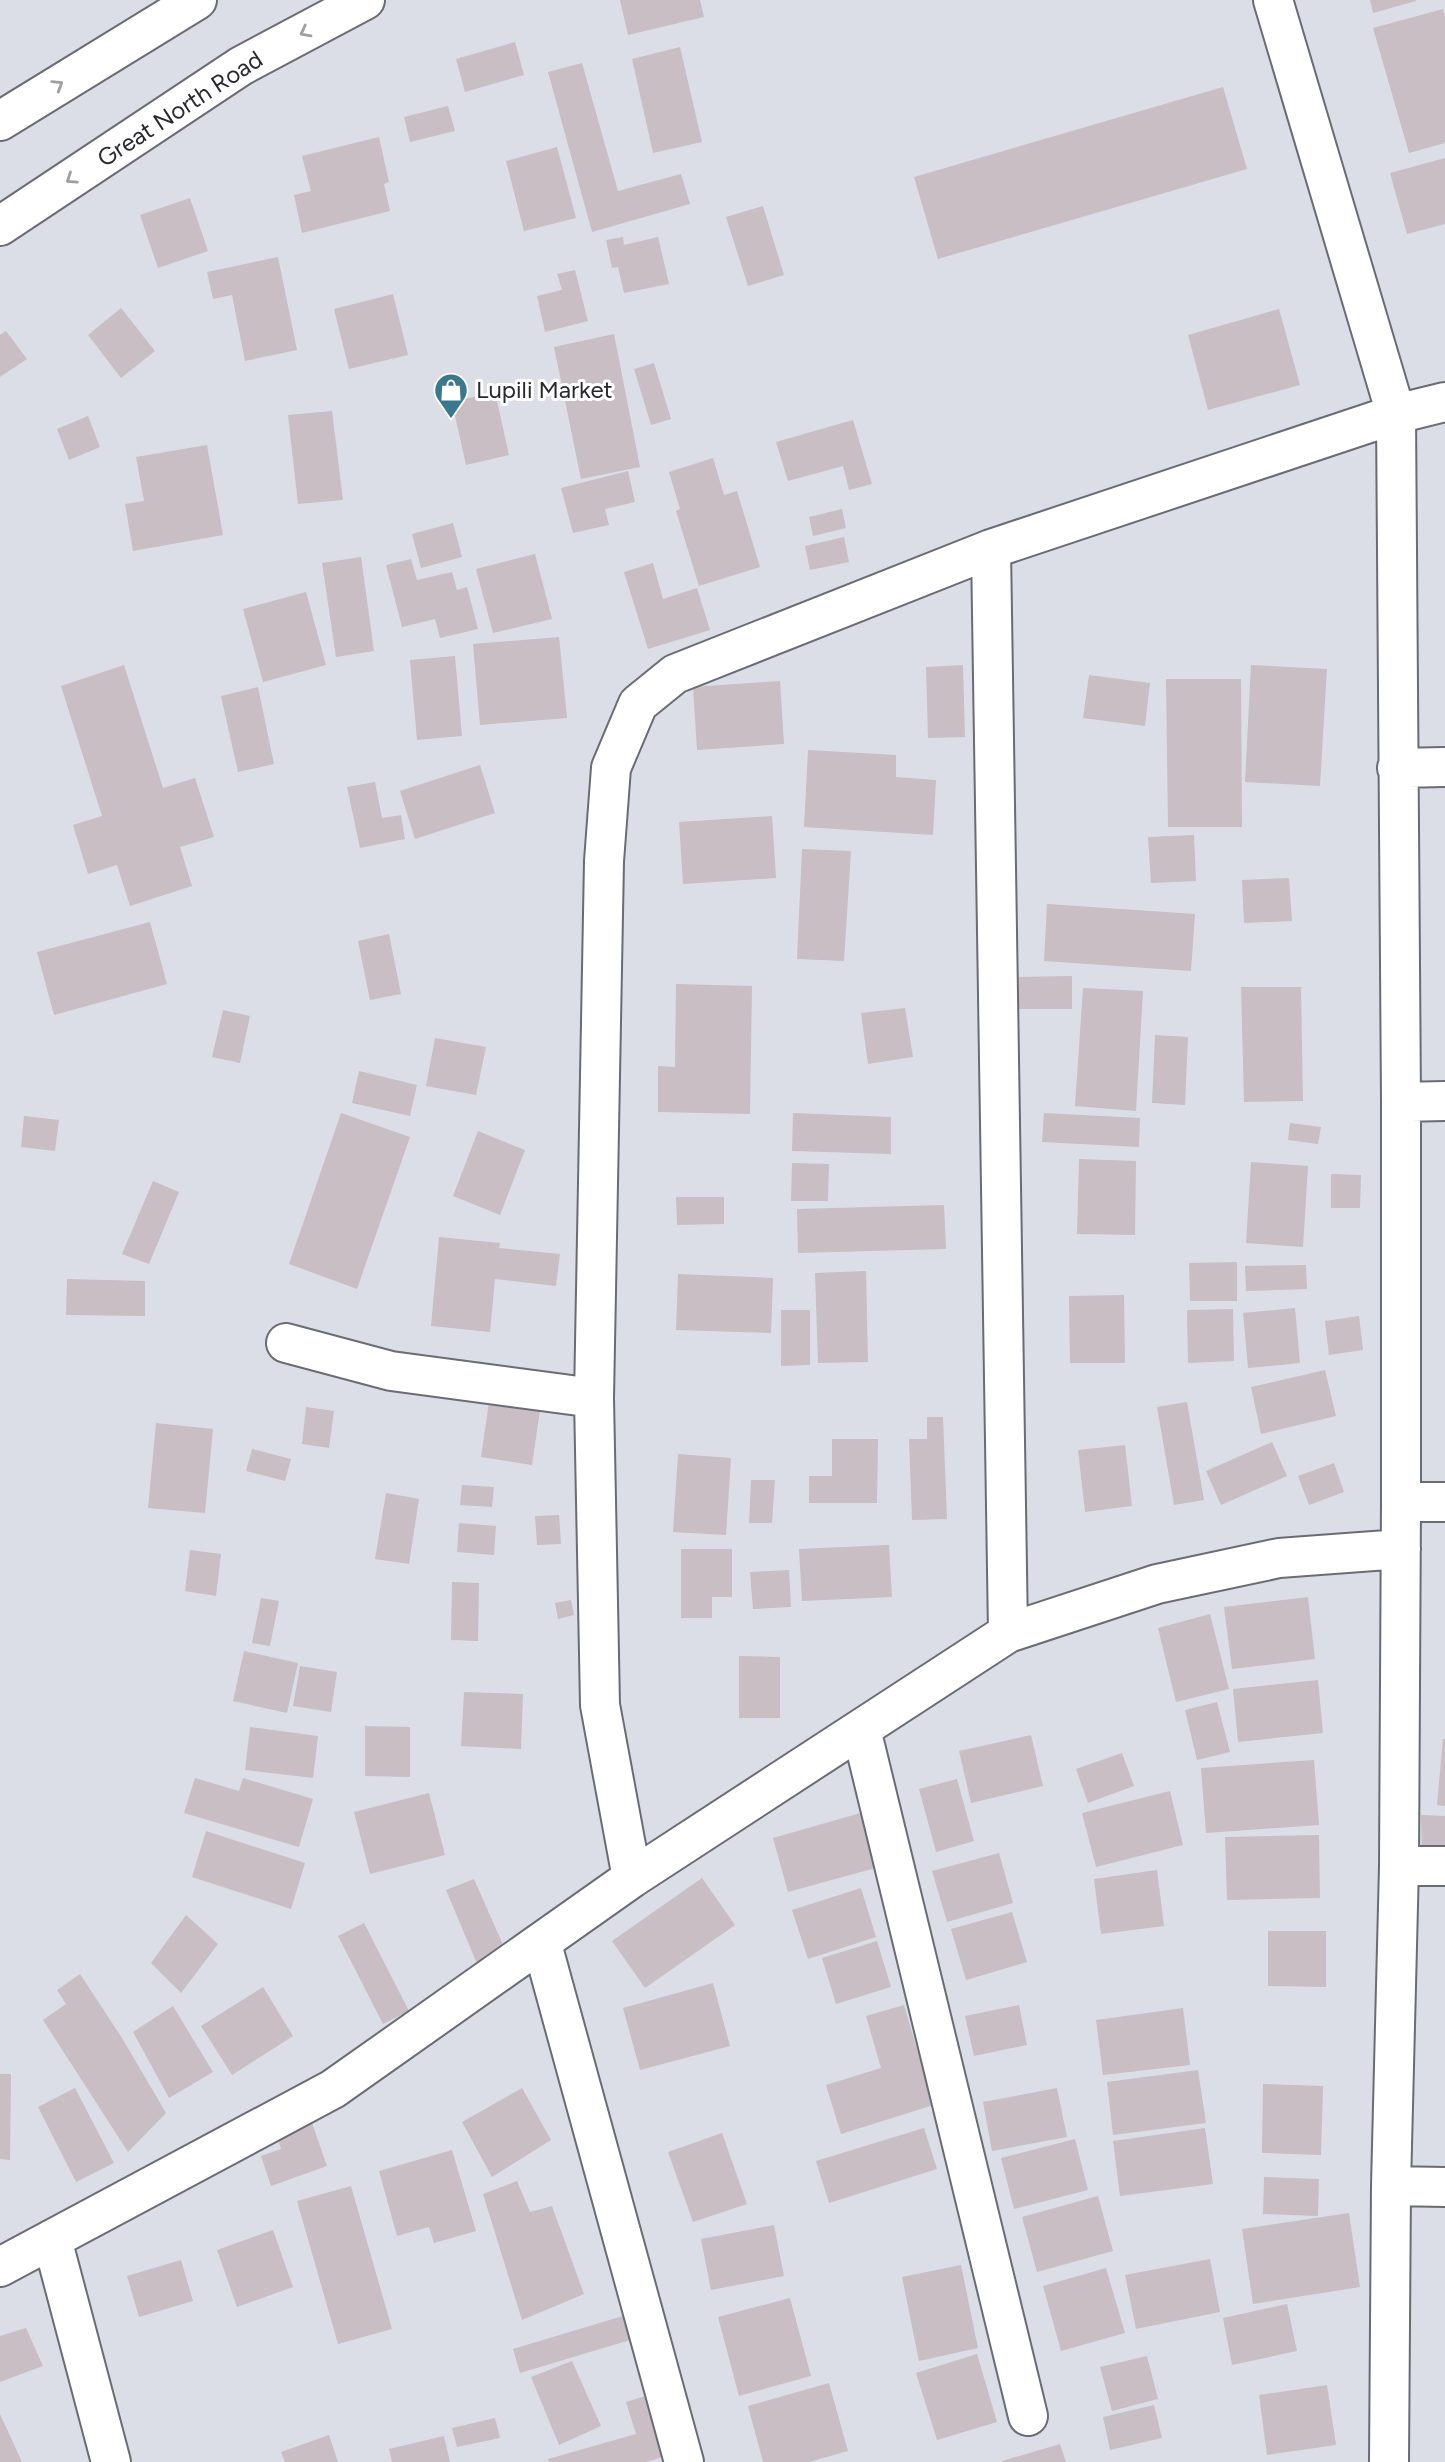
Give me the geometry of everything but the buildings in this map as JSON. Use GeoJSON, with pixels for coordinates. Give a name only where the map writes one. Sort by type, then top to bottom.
{"type":"FeatureCollection","features":[{"type":"Feature","properties":{"kind":"street"},"geometry":{"type":"LineString","coordinates":[[0,121],[197,0]]}},
{"type":"Feature","properties":{"kind":"street","name":"Great North Road"},"geometry":{"type":"LineString","coordinates":[[0,226],[242,66],[366,0]]}},
{"type":"Feature","properties":{"kind":"street"},"geometry":{"type":"LineString","coordinates":[[1273,0],[1396,414],[1401,1549],[1399,1866],[1391,2186],[1390,2462]]}},
{"type":"Feature","properties":{"kind":"street"},"geometry":{"type":"LineString","coordinates":[[632,1878],[600,1705],[594,1398],[604,861],[611,768],[638,704],[675,674],[991,549],[1396,414],[1445,402]]}},
{"type":"Feature","properties":{"kind":"street"},"geometry":{"type":"LineString","coordinates":[[991,549],[1008,1633]]}},
{"type":"Feature","properties":{"kind":"street"},"geometry":{"type":"LineString","coordinates":[[1397,768],[1445,767]]}},
{"type":"Feature","properties":{"kind":"street"},"geometry":{"type":"LineString","coordinates":[[1401,1102],[1445,1101]]}},
{"type":"Feature","properties":{"kind":"street"},"geometry":{"type":"LineString","coordinates":[[286,1343],[391,1371],[594,1398]]}},
{"type":"Feature","properties":{"kind":"street"},"geometry":{"type":"LineString","coordinates":[[1401,1502],[1445,1502]]}},
{"type":"Feature","properties":{"kind":"street"},"geometry":{"type":"LineString","coordinates":[[0,2267],[334,2089],[632,1878],[1008,1633],[1157,1584],[1279,1558],[1401,1549]]}},
{"type":"Feature","properties":{"kind":"street"},"geometry":{"type":"LineString","coordinates":[[861,1729],[1028,2416]]}},
{"type":"Feature","properties":{"kind":"street"},"geometry":{"type":"LineString","coordinates":[[1399,1866],[1445,1866]]}},
{"type":"Feature","properties":{"kind":"street"},"geometry":{"type":"LineString","coordinates":[[542,1944],[683,2462]]}},
{"type":"Feature","properties":{"kind":"street"},"geometry":{"type":"LineString","coordinates":[[1391,2186],[1445,2187]]}},
{"type":"Feature","properties":{"kind":"street"},"geometry":{"type":"LineString","coordinates":[[52,2239],[111,2462]]}},
{"type":"Feature","properties":{"kind":"place","name":"Lupili Market"},"geometry":{"type":"Point","coordinates":[451,420]}}]}
